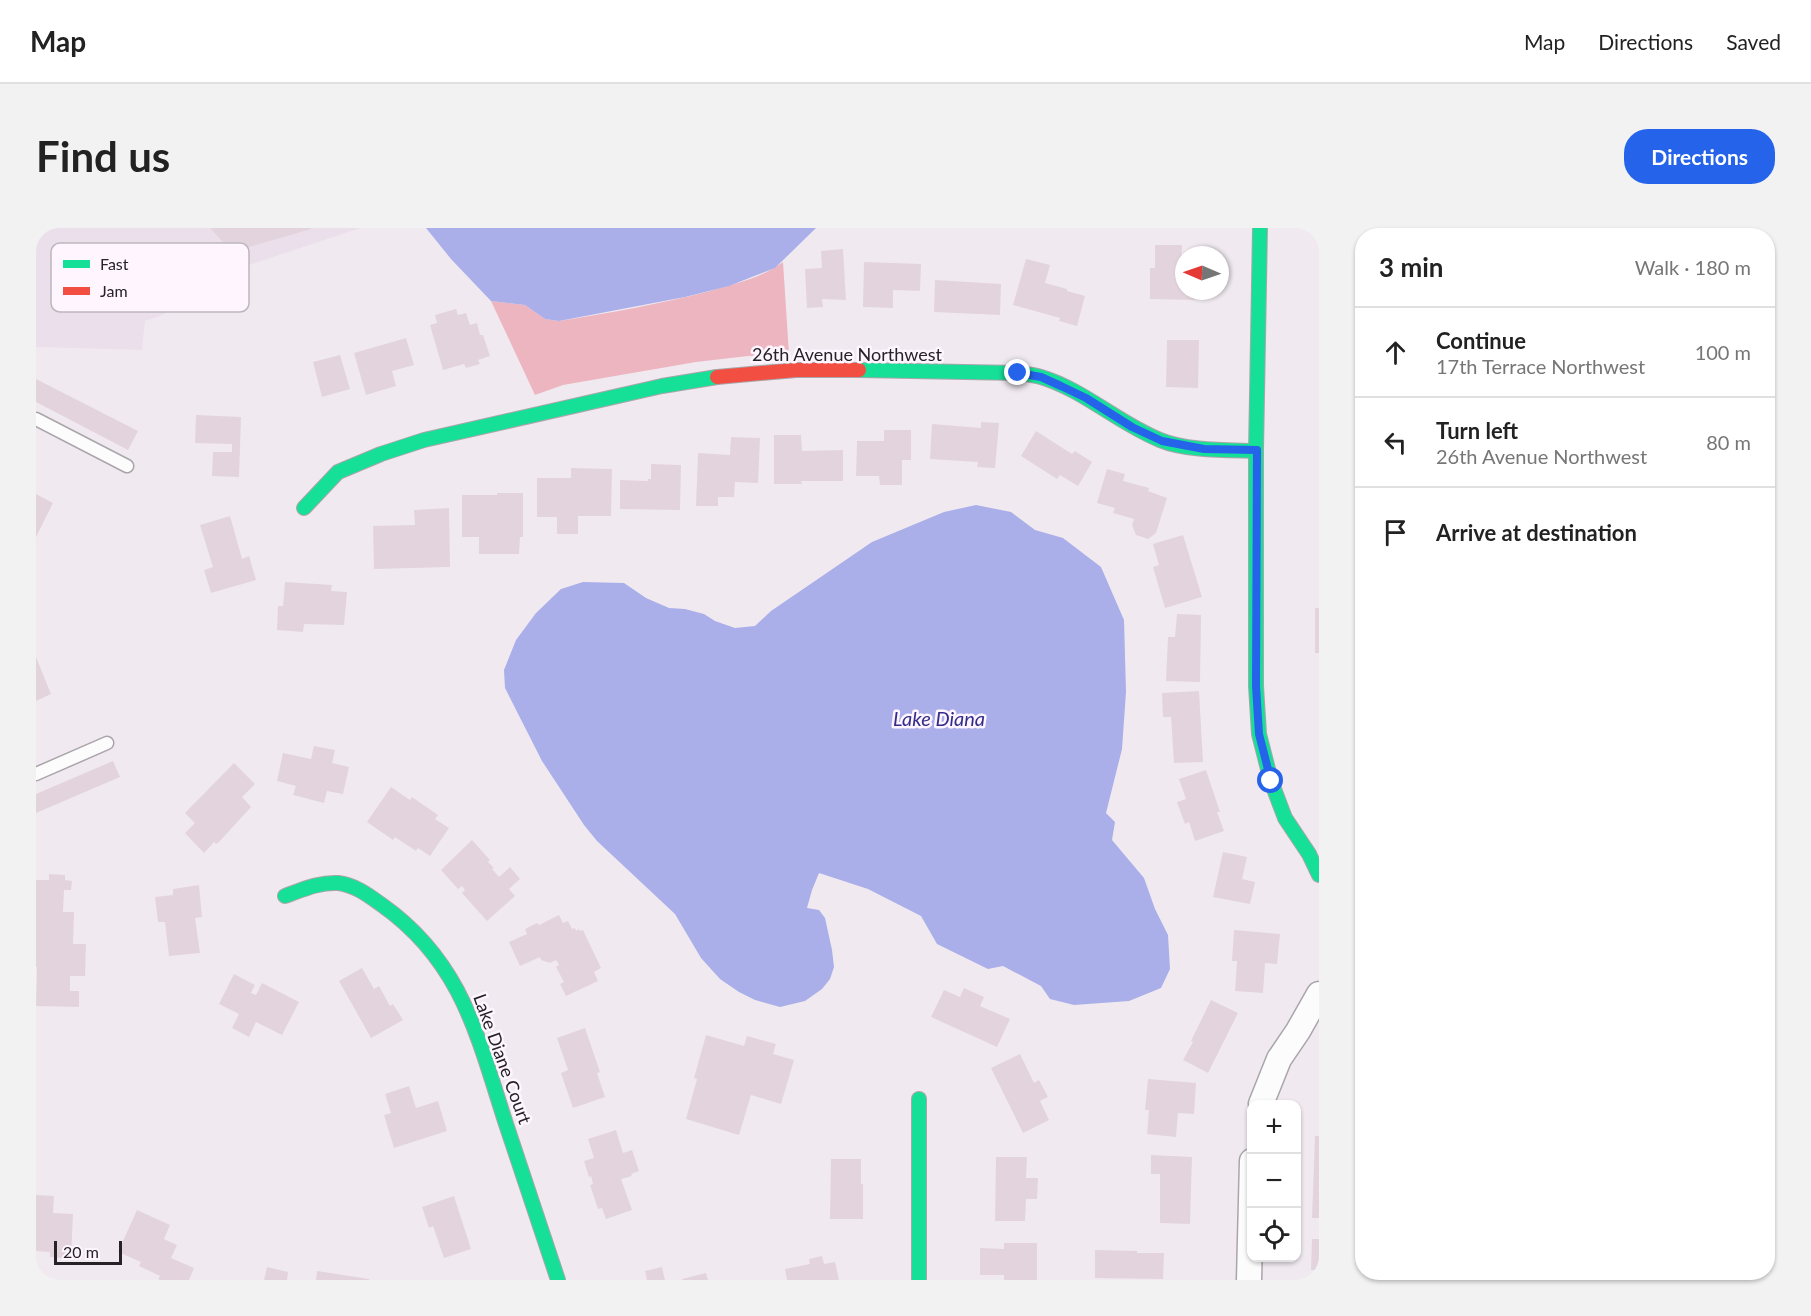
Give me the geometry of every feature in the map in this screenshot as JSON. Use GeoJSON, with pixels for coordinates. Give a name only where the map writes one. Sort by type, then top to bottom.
{"type":"FeatureCollection","features":[{"type":"Feature","properties":{"kind":"street"},"geometry":{"type":"LineString","coordinates":[[1260,228],[1256,686],[1259,734],[1271,781],[1286,818],[1309,854],[1319,875]]}},
{"type":"Feature","properties":{"kind":"street","name":"26th Avenue Northwest"},"geometry":{"type":"LineString","coordinates":[[304,508],[338,472],[381,454],[424,440],[662,386],[728,375],[796,370],[1018,373],[1041,377],[1086,398],[1132,427],[1162,441],[1204,449],[1257,450]]}},
{"type":"Feature","properties":{"kind":"street","name":"Lake Diane Court"},"geometry":{"type":"LineString","coordinates":[[285,896],[318,884],[347,885],[369,896],[395,914],[444,966],[474,1026],[558,1280]]}},
{"type":"Feature","properties":{"kind":"street"},"geometry":{"type":"LineString","coordinates":[[1263,1100],[1279,1059],[1319,994]]}},
{"type":"Feature","properties":{"kind":"street"},"geometry":{"type":"LineString","coordinates":[[919,1280],[920,1099]]}},
{"type":"Feature","properties":{"kind":"street"},"geometry":{"type":"LineString","coordinates":[[1249,1280],[1250,1208]]}},
{"type":"Feature","properties":{"kind":"lane"},"geometry":{"type":"LineString","coordinates":[[36,419],[127,465]]}},
{"type":"Feature","properties":{"kind":"lane"},"geometry":{"type":"LineString","coordinates":[[36,774],[106,743]]}},
{"type":"Feature","properties":{"kind":"shaded area"},"geometry":{"type":"Polygon","coordinates":[[[36,228],[361,228],[249,265],[249,243],[51,243],[51,312],[167,312],[145,321],[142,350],[36,347],[36,228]]]}},
{"type":"Feature","properties":{"kind":"shaded area"},"geometry":{"type":"Polygon","coordinates":[[[783,262],[789,354],[696,362],[563,385],[535,395],[491,301],[525,305],[545,319],[559,321],[635,308],[710,291],[757,276],[783,262]]]}},
{"type":"Feature","properties":{"kind":"water"},"geometry":{"type":"Polygon","coordinates":[[[426,228],[816,228],[775,268],[729,286],[685,297],[559,321],[545,319],[525,305],[491,301],[451,259],[426,228]]]}},
{"type":"Feature","properties":{"kind":"water","name":"Lake Diana"},"geometry":{"type":"Polygon","coordinates":[[[976,505],[1011,512],[1035,530],[1063,538],[1101,567],[1124,620],[1126,692],[1122,749],[1106,813],[1115,822],[1112,840],[1144,878],[1155,909],[1168,935],[1170,969],[1161,988],[1129,1001],[1074,1005],[1050,999],[1041,986],[1003,966],[988,969],[937,944],[921,916],[868,889],[819,873],[807,908],[819,910],[825,918],[834,967],[830,979],[822,989],[805,1001],[780,1007],[755,1000],[720,979],[701,958],[675,914],[597,841],[584,825],[542,761],[505,688],[504,670],[516,640],[536,613],[561,589],[583,582],[624,583],[646,598],[669,608],[704,614],[715,621],[735,628],[755,626],[771,611],[872,542],[944,512],[976,505]]]}},
{"type":"Feature","properties":{"kind":"building"},"geometry":{"type":"Polygon","coordinates":[[[210,228],[311,228],[249,247],[249,243],[224,243],[210,228]]]}},
{"type":"Feature","properties":{"kind":"building"},"geometry":{"type":"Polygon","coordinates":[[[1155,245],[1182,245],[1175,246],[1175,300],[1150,299],[1150,268],[1155,268],[1155,245]]]}},
{"type":"Feature","properties":{"kind":"building"},"geometry":{"type":"Polygon","coordinates":[[[843,249],[846,300],[822,299],[823,307],[807,308],[805,269],[822,268],[821,251],[843,249]]]}},
{"type":"Feature","properties":{"kind":"building"},"geometry":{"type":"Polygon","coordinates":[[[1026,259],[1050,265],[1045,283],[1085,296],[1077,326],[1059,321],[1060,318],[1013,305],[1026,259]]]}},
{"type":"Feature","properties":{"kind":"building"},"geometry":{"type":"Polygon","coordinates":[[[864,262],[921,264],[920,291],[893,290],[893,308],[863,307],[864,262]]]}},
{"type":"Feature","properties":{"kind":"building"},"geometry":{"type":"Polygon","coordinates":[[[935,280],[1001,284],[1000,315],[934,312],[935,280]]]}},
{"type":"Feature","properties":{"kind":"building"},"geometry":{"type":"Polygon","coordinates":[[[456,309],[458,315],[466,313],[470,325],[477,323],[490,356],[478,360],[480,364],[466,368],[464,364],[443,370],[430,325],[437,323],[435,315],[456,309]]]}},
{"type":"Feature","properties":{"kind":"building"},"geometry":{"type":"Polygon","coordinates":[[[406,338],[414,365],[392,371],[396,386],[366,395],[354,353],[406,338]]]}},
{"type":"Feature","properties":{"kind":"building"},"geometry":{"type":"Polygon","coordinates":[[[1167,340],[1199,340],[1198,388],[1166,387],[1167,340]]]}},
{"type":"Feature","properties":{"kind":"building"},"geometry":{"type":"Polygon","coordinates":[[[340,355],[350,389],[322,397],[313,362],[340,355]]]}},
{"type":"Feature","properties":{"kind":"building"},"geometry":{"type":"Polygon","coordinates":[[[36,379],[138,431],[128,450],[36,402],[36,379]]]}},
{"type":"Feature","properties":{"kind":"building"},"geometry":{"type":"Polygon","coordinates":[[[196,415],[241,417],[239,477],[212,476],[213,452],[232,452],[232,444],[195,443],[196,415]]]}},
{"type":"Feature","properties":{"kind":"building"},"geometry":{"type":"Polygon","coordinates":[[[981,422],[999,423],[995,468],[977,467],[978,462],[930,459],[932,424],[981,428],[981,422]]]}},
{"type":"Feature","properties":{"kind":"building"},"geometry":{"type":"Polygon","coordinates":[[[884,430],[911,430],[911,460],[902,460],[902,485],[880,485],[879,476],[856,476],[857,441],[884,441],[884,430]]]}},
{"type":"Feature","properties":{"kind":"building"},"geometry":{"type":"Polygon","coordinates":[[[1036,431],[1072,454],[1075,451],[1092,462],[1078,486],[1060,475],[1057,479],[1021,456],[1036,431]]]}},
{"type":"Feature","properties":{"kind":"building"},"geometry":{"type":"Polygon","coordinates":[[[774,435],[801,435],[802,451],[843,450],[843,481],[801,481],[802,484],[774,484],[774,435]]]}},
{"type":"Feature","properties":{"kind":"building"},"geometry":{"type":"Polygon","coordinates":[[[731,437],[760,438],[758,483],[735,482],[734,497],[718,497],[718,506],[696,506],[698,453],[730,455],[731,437]]]}},
{"type":"Feature","properties":{"kind":"building"},"geometry":{"type":"Polygon","coordinates":[[[651,464],[681,465],[680,510],[620,509],[620,480],[648,481],[651,479],[651,464]]]}},
{"type":"Feature","properties":{"kind":"building"},"geometry":{"type":"Polygon","coordinates":[[[571,468],[612,469],[611,516],[578,516],[578,534],[557,534],[557,517],[537,517],[537,478],[571,478],[571,468]]]}},
{"type":"Feature","properties":{"kind":"building"},"geometry":{"type":"Polygon","coordinates":[[[1107,469],[1125,474],[1123,481],[1149,488],[1148,491],[1167,498],[1156,533],[1148,539],[1136,535],[1132,525],[1134,519],[1113,513],[1115,508],[1097,503],[1107,469]]]}},
{"type":"Feature","properties":{"kind":"building"},"geometry":{"type":"Polygon","coordinates":[[[497,493],[523,493],[523,537],[520,537],[519,554],[479,554],[479,537],[462,537],[462,495],[497,495],[497,493]]]}},
{"type":"Feature","properties":{"kind":"building"},"geometry":{"type":"Polygon","coordinates":[[[36,494],[53,503],[36,537],[36,494]]]}},
{"type":"Feature","properties":{"kind":"building"},"geometry":{"type":"Polygon","coordinates":[[[449,508],[450,567],[374,569],[373,526],[415,525],[414,510],[449,508]]]}},
{"type":"Feature","properties":{"kind":"building"},"geometry":{"type":"Polygon","coordinates":[[[230,516],[242,559],[249,556],[256,580],[211,593],[204,570],[213,567],[200,525],[230,516]]]}},
{"type":"Feature","properties":{"kind":"building"},"geometry":{"type":"Polygon","coordinates":[[[1183,535],[1202,597],[1165,608],[1153,567],[1159,565],[1153,544],[1183,535]]]}},
{"type":"Feature","properties":{"kind":"building"},"geometry":{"type":"Polygon","coordinates":[[[285,582],[332,585],[331,591],[347,592],[344,625],[304,624],[303,632],[277,630],[278,606],[283,606],[285,582]]]}},
{"type":"Feature","properties":{"kind":"building"},"geometry":{"type":"Polygon","coordinates":[[[1315,608],[1319,608],[1319,653],[1315,653],[1315,608]]]}},
{"type":"Feature","properties":{"kind":"building"},"geometry":{"type":"Polygon","coordinates":[[[1177,614],[1201,615],[1200,682],[1166,681],[1168,637],[1175,637],[1177,614]]]}},
{"type":"Feature","properties":{"kind":"building"},"geometry":{"type":"Polygon","coordinates":[[[36,657],[51,694],[36,701],[36,657]]]}},
{"type":"Feature","properties":{"kind":"building"},"geometry":{"type":"Polygon","coordinates":[[[1199,691],[1203,762],[1174,763],[1171,717],[1163,717],[1162,693],[1199,691]]]}},
{"type":"Feature","properties":{"kind":"building"},"geometry":{"type":"Polygon","coordinates":[[[314,746],[335,750],[332,763],[349,767],[343,794],[327,791],[324,803],[293,795],[296,786],[277,781],[283,753],[311,759],[314,746]]]}},
{"type":"Feature","properties":{"kind":"building"},"geometry":{"type":"Polygon","coordinates":[[[113,761],[120,777],[36,813],[36,794],[113,761]]]}},
{"type":"Feature","properties":{"kind":"building"},"geometry":{"type":"Polygon","coordinates":[[[234,763],[255,784],[242,797],[251,807],[219,842],[216,844],[214,842],[204,853],[185,833],[195,823],[185,813],[234,763]]]}},
{"type":"Feature","properties":{"kind":"building"},"geometry":{"type":"Polygon","coordinates":[[[1206,770],[1224,831],[1195,841],[1189,822],[1185,824],[1177,802],[1186,799],[1179,779],[1206,770]]]}},
{"type":"Feature","properties":{"kind":"building"},"geometry":{"type":"Polygon","coordinates":[[[391,787],[410,800],[412,797],[438,815],[435,819],[449,828],[430,856],[418,848],[416,851],[395,837],[393,840],[367,822],[391,787]]]}},
{"type":"Feature","properties":{"kind":"building"},"geometry":{"type":"Polygon","coordinates":[[[472,840],[490,860],[488,862],[499,877],[510,867],[520,879],[509,889],[515,896],[487,921],[462,893],[465,890],[462,886],[458,889],[441,870],[472,840]]]}},
{"type":"Feature","properties":{"kind":"building"},"geometry":{"type":"Polygon","coordinates":[[[1223,852],[1247,857],[1242,879],[1255,882],[1250,904],[1213,897],[1223,852]]]}},
{"type":"Feature","properties":{"kind":"building"},"geometry":{"type":"Polygon","coordinates":[[[49,874],[65,875],[65,880],[72,881],[71,890],[64,890],[63,912],[74,912],[73,944],[86,944],[85,976],[70,976],[70,991],[79,991],[79,1007],[36,1006],[36,880],[49,880],[49,874]]]}},
{"type":"Feature","properties":{"kind":"building"},"geometry":{"type":"Polygon","coordinates":[[[199,885],[202,917],[195,918],[200,953],[169,956],[165,922],[158,922],[155,897],[173,895],[173,889],[199,885]]]}},
{"type":"Feature","properties":{"kind":"building"},"geometry":{"type":"Polygon","coordinates":[[[559,915],[563,923],[568,921],[572,929],[583,930],[601,968],[594,972],[598,981],[566,996],[560,984],[564,982],[556,967],[559,965],[556,960],[550,963],[541,960],[540,957],[520,966],[509,942],[527,934],[525,929],[559,915]]]}},
{"type":"Feature","properties":{"kind":"building"},"geometry":{"type":"Polygon","coordinates":[[[1234,930],[1280,934],[1277,964],[1265,963],[1263,993],[1235,991],[1237,961],[1232,961],[1234,930]]]}},
{"type":"Feature","properties":{"kind":"building"},"geometry":{"type":"Polygon","coordinates":[[[362,968],[374,989],[379,986],[390,1006],[393,1004],[403,1020],[371,1038],[339,981],[362,968]]]}},
{"type":"Feature","properties":{"kind":"building"},"geometry":{"type":"Polygon","coordinates":[[[234,974],[255,985],[251,993],[256,995],[262,983],[299,1002],[282,1035],[256,1022],[249,1037],[232,1028],[239,1014],[219,1004],[234,974]]]}},
{"type":"Feature","properties":{"kind":"building"},"geometry":{"type":"Polygon","coordinates":[[[964,988],[984,997],[980,1006],[1010,1019],[997,1047],[931,1017],[944,990],[960,997],[964,988]]]}},
{"type":"Feature","properties":{"kind":"building"},"geometry":{"type":"Polygon","coordinates":[[[1211,1000],[1238,1013],[1208,1073],[1183,1060],[1211,1000]]]}},
{"type":"Feature","properties":{"kind":"building"},"geometry":{"type":"Polygon","coordinates":[[[585,1028],[600,1072],[597,1073],[605,1097],[573,1108],[561,1073],[568,1070],[557,1038],[585,1028]]]}},
{"type":"Feature","properties":{"kind":"building"},"geometry":{"type":"Polygon","coordinates":[[[706,1035],[744,1046],[747,1036],[776,1044],[773,1054],[794,1060],[781,1104],[751,1095],[739,1135],[686,1119],[706,1035]]]}},
{"type":"Feature","properties":{"kind":"building"},"geometry":{"type":"Polygon","coordinates":[[[1020,1054],[1034,1083],[1039,1080],[1048,1097],[1040,1101],[1049,1120],[1023,1133],[991,1068],[1020,1054]]]}},
{"type":"Feature","properties":{"kind":"building"},"geometry":{"type":"Polygon","coordinates":[[[1148,1079],[1196,1083],[1194,1114],[1178,1113],[1176,1137],[1147,1134],[1149,1110],[1145,1110],[1148,1079]]]}},
{"type":"Feature","properties":{"kind":"building"},"geometry":{"type":"Polygon","coordinates":[[[409,1086],[416,1108],[438,1101],[447,1131],[394,1148],[384,1115],[391,1113],[385,1094],[409,1086]]]}},
{"type":"Feature","properties":{"kind":"building"},"geometry":{"type":"Polygon","coordinates":[[[616,1130],[623,1153],[632,1150],[639,1171],[621,1179],[632,1210],[606,1219],[602,1208],[598,1209],[590,1185],[593,1184],[591,1176],[589,1177],[584,1161],[594,1158],[588,1139],[616,1130]]]}},
{"type":"Feature","properties":{"kind":"building"},"geometry":{"type":"Polygon","coordinates":[[[1315,1136],[1319,1136],[1319,1218],[1312,1218],[1315,1136]]]}},
{"type":"Feature","properties":{"kind":"building"},"geometry":{"type":"Polygon","coordinates":[[[1151,1155],[1192,1157],[1190,1224],[1160,1223],[1160,1174],[1151,1174],[1151,1155]]]}},
{"type":"Feature","properties":{"kind":"building"},"geometry":{"type":"Polygon","coordinates":[[[996,1157],[1027,1157],[1026,1178],[1038,1178],[1037,1199],[1026,1199],[1025,1221],[995,1221],[996,1157]]]}},
{"type":"Feature","properties":{"kind":"building"},"geometry":{"type":"Polygon","coordinates":[[[831,1159],[861,1159],[863,1219],[830,1219],[831,1159]]]}},
{"type":"Feature","properties":{"kind":"building"},"geometry":{"type":"Polygon","coordinates":[[[36,1195],[54,1196],[53,1213],[73,1214],[71,1259],[50,1257],[50,1252],[36,1251],[36,1195]]]}},
{"type":"Feature","properties":{"kind":"building"},"geometry":{"type":"Polygon","coordinates":[[[454,1196],[471,1249],[444,1258],[433,1226],[429,1228],[422,1207],[454,1196]]]}},
{"type":"Feature","properties":{"kind":"building"},"geometry":{"type":"Polygon","coordinates":[[[137,1210],[170,1225],[164,1239],[177,1245],[171,1258],[194,1268],[189,1280],[160,1280],[158,1279],[160,1276],[139,1266],[141,1262],[118,1252],[137,1210]]]}},
{"type":"Feature","properties":{"kind":"building"},"geometry":{"type":"Polygon","coordinates":[[[1312,1239],[1319,1239],[1319,1270],[1311,1270],[1312,1239]]]}},
{"type":"Feature","properties":{"kind":"building"},"geometry":{"type":"Polygon","coordinates":[[[1004,1243],[1037,1243],[1037,1280],[1004,1280],[1004,1275],[980,1275],[980,1248],[1004,1249],[1004,1243]]]}},
{"type":"Feature","properties":{"kind":"building"},"geometry":{"type":"Polygon","coordinates":[[[1095,1250],[1164,1253],[1163,1279],[1095,1278],[1095,1250]]]}},
{"type":"Feature","properties":{"kind":"building"},"geometry":{"type":"Polygon","coordinates":[[[822,1256],[824,1264],[835,1262],[839,1280],[787,1280],[785,1269],[810,1264],[809,1259],[822,1256]]]}},
{"type":"Feature","properties":{"kind":"building"},"geometry":{"type":"Polygon","coordinates":[[[267,1267],[288,1272],[287,1280],[264,1280],[267,1267]]]}},
{"type":"Feature","properties":{"kind":"building"},"geometry":{"type":"Polygon","coordinates":[[[662,1267],[665,1280],[647,1280],[645,1271],[662,1267]]]}},
{"type":"Feature","properties":{"kind":"building"},"geometry":{"type":"Polygon","coordinates":[[[317,1271],[369,1279],[369,1280],[316,1280],[317,1271]]]}},
{"type":"Feature","properties":{"kind":"building"},"geometry":{"type":"Polygon","coordinates":[[[706,1273],[708,1280],[682,1280],[682,1279],[706,1273]]]}},
{"type":"Feature","properties":{"kind":"traffic: fast"},"geometry":{"type":"LineString","coordinates":[[1260,228],[1256,451],[1256,686],[1259,734],[1271,781],[1285,818],[1309,854],[1319,875]]}},
{"type":"Feature","properties":{"kind":"traffic: fast"},"geometry":{"type":"LineString","coordinates":[[859,370],[1018,373],[1041,377],[1072,390],[1130,425],[1170,444],[1207,449],[1256,451]]}},
{"type":"Feature","properties":{"kind":"traffic: fast"},"geometry":{"type":"LineString","coordinates":[[304,508],[338,472],[381,454],[424,440],[662,386],[717,377]]}},
{"type":"Feature","properties":{"kind":"traffic: fast"},"geometry":{"type":"LineString","coordinates":[[285,896],[324,884],[338,883],[350,886],[382,905],[409,927],[431,950],[463,1001],[475,1029],[558,1280]]}},
{"type":"Feature","properties":{"kind":"traffic: fast"},"geometry":{"type":"LineString","coordinates":[[919,1099],[919,1280]]}},
{"type":"Feature","properties":{"kind":"traffic: jam"},"geometry":{"type":"LineString","coordinates":[[717,377],[796,370],[859,370]]}},
{"type":"Feature","properties":{"kind":"route"},"geometry":{"type":"LineString","coordinates":[[1018,373],[1041,377],[1061,386],[1086,398],[1132,427],[1162,441],[1204,449],[1257,450],[1256,686],[1259,734],[1271,781]]}}]}
